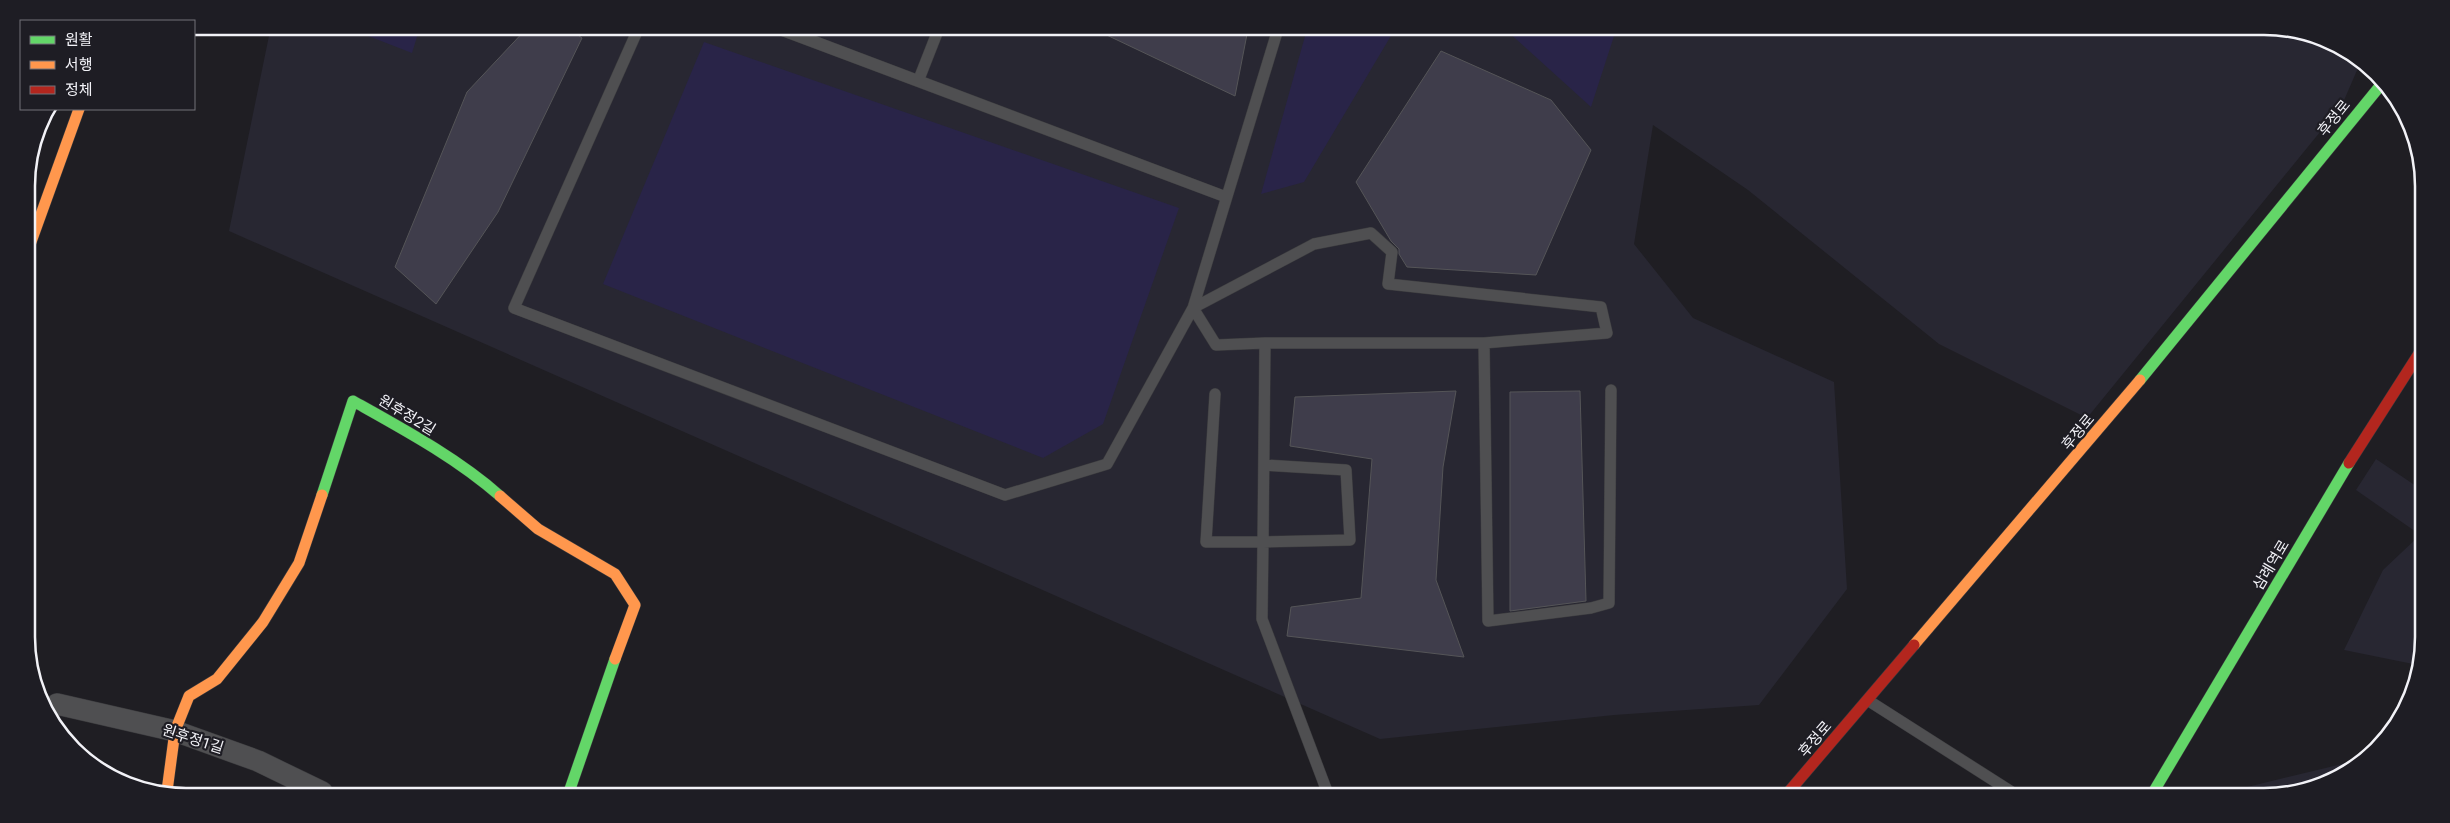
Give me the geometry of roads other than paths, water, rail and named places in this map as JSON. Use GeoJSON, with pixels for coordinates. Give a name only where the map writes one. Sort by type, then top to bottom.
{"type":"FeatureCollection","features":[{"type":"Feature","properties":{"kind":"main road","name":"후정로"},"geometry":{"type":"LineString","coordinates":[[1792,788],[1869,701],[2104,424],[2380,89]]}},
{"type":"Feature","properties":{"kind":"main road"},"geometry":{"type":"LineString","coordinates":[[35,230],[78,110]]}},
{"type":"Feature","properties":{"kind":"main road","name":"삼례역로"},"geometry":{"type":"LineString","coordinates":[[2156,788],[2350,462],[2415,360]]}},
{"type":"Feature","properties":{"kind":"main road","name":"원후정2길"},"geometry":{"type":"LineString","coordinates":[[168,787],[175,731],[189,696],[217,679],[263,622],[299,562],[353,402],[391,422],[481,479],[538,529],[616,574],[635,605],[597,706],[570,788]]}},
{"type":"Feature","properties":{"kind":"street","name":"원후정1길"},"geometry":{"type":"LineString","coordinates":[[57,704],[175,731],[258,761],[314,788]]}},
{"type":"Feature","properties":{"kind":"lane"},"geometry":{"type":"LineString","coordinates":[[635,35],[514,308],[1006,495],[1107,464],[1193,308],[1276,35]]}},
{"type":"Feature","properties":{"kind":"lane"},"geometry":{"type":"LineString","coordinates":[[797,35],[1226,197]]}},
{"type":"Feature","properties":{"kind":"lane"},"geometry":{"type":"LineString","coordinates":[[797,35],[919,79],[1226,197]]}},
{"type":"Feature","properties":{"kind":"lane"},"geometry":{"type":"LineString","coordinates":[[919,79],[936,35]]}},
{"type":"Feature","properties":{"kind":"lane"},"geometry":{"type":"LineString","coordinates":[[1371,233],[1392,252],[1388,284],[1601,307],[1607,333],[1484,343],[1265,343],[1216,345],[1193,308],[1314,244],[1371,233]]}},
{"type":"Feature","properties":{"kind":"lane"},"geometry":{"type":"LineString","coordinates":[[1265,343],[1262,619],[1326,788]]}},
{"type":"Feature","properties":{"kind":"lane"},"geometry":{"type":"LineString","coordinates":[[1484,343],[1488,621],[1590,608],[1610,603],[1611,390]]}},
{"type":"Feature","properties":{"kind":"lane"},"geometry":{"type":"LineString","coordinates":[[1215,394],[1206,542],[1350,540],[1346,470],[1264,466]]}},
{"type":"Feature","properties":{"kind":"lane"},"geometry":{"type":"LineString","coordinates":[[1869,701],[2005,788]]}}]}
